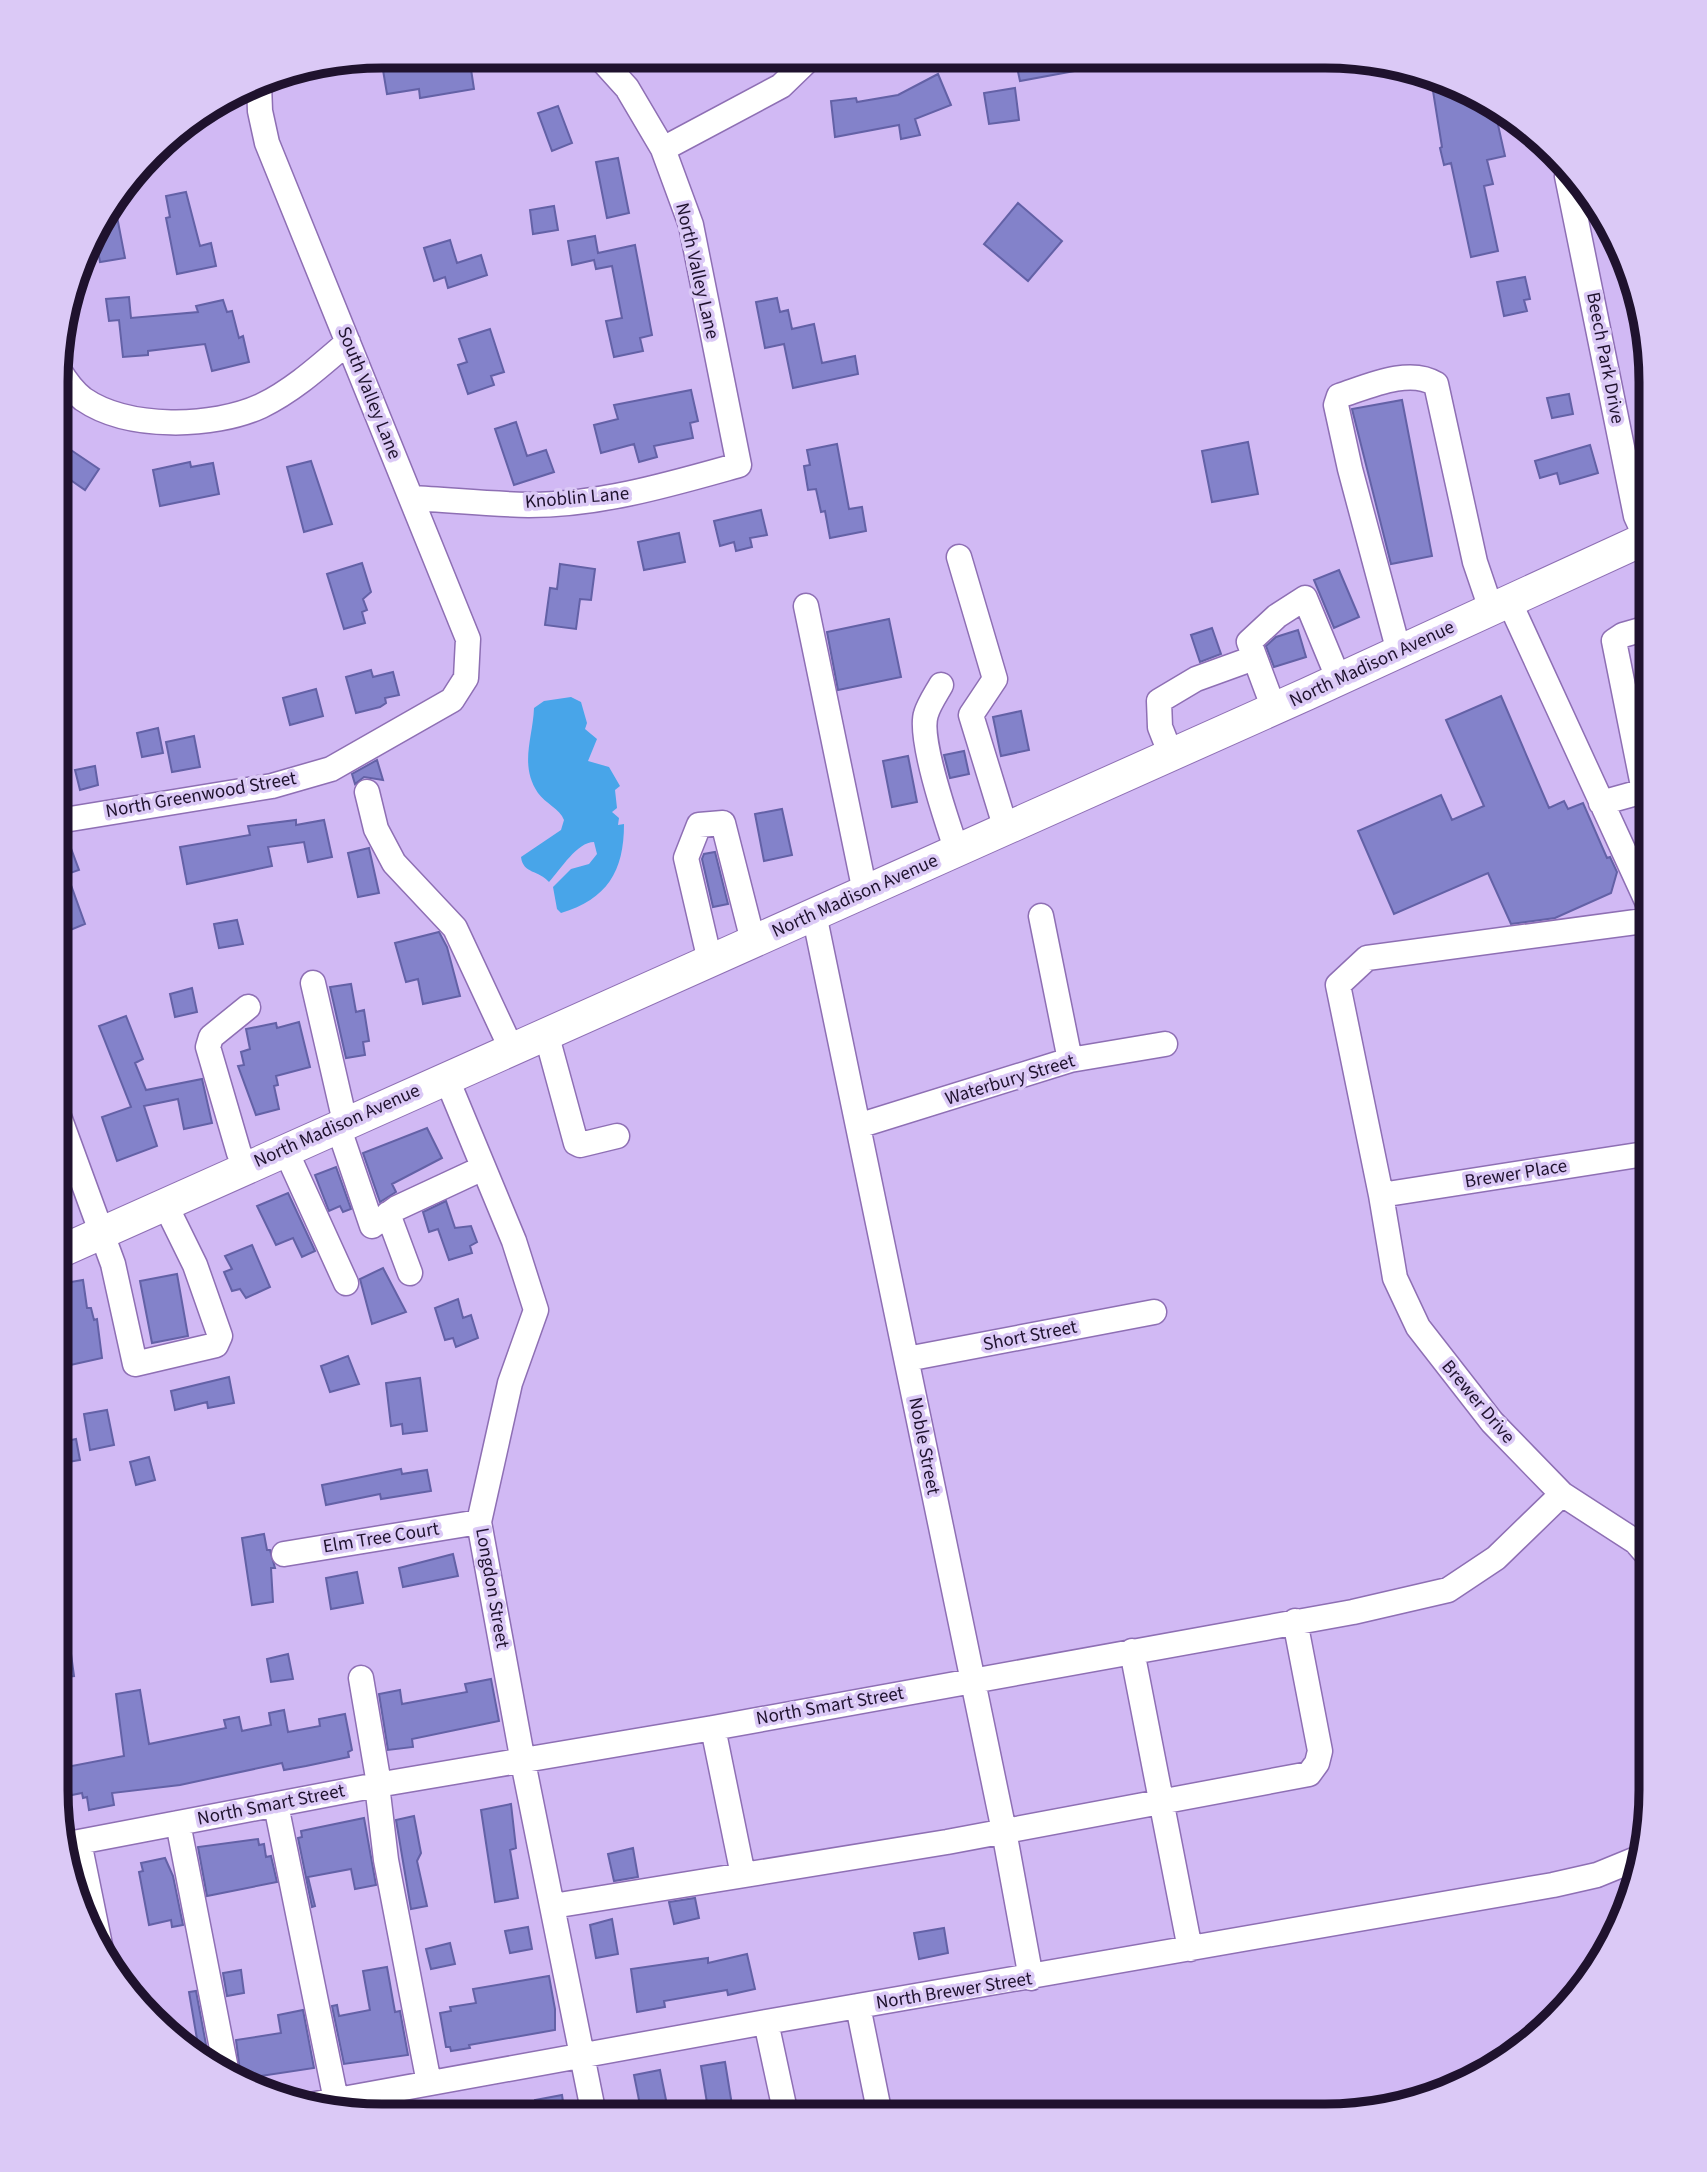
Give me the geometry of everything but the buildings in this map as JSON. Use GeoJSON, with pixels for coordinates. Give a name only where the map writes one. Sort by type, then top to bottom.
{"type":"FeatureCollection","features":[{"type":"Feature","properties":{"kind":"main road","name":"North Madison Avenue"},"geometry":{"type":"LineString","coordinates":[[68,1248],[1639,543]]}},
{"type":"Feature","properties":{"kind":"street","name":"North Valley Lane"},"geometry":{"type":"LineString","coordinates":[[609,68],[627,88],[663,149],[691,226],[739,465]]}},
{"type":"Feature","properties":{"kind":"street"},"geometry":{"type":"LineString","coordinates":[[663,149],[781,86],[800,68]]}},
{"type":"Feature","properties":{"kind":"street","name":"South Valley Lane"},"geometry":{"type":"LineString","coordinates":[[259,93],[267,143],[467,639],[466,678],[452,700]]}},
{"type":"Feature","properties":{"kind":"street","name":"Beech Park Drive"},"geometry":{"type":"LineString","coordinates":[[1569,185],[1639,521]]}},
{"type":"Feature","properties":{"kind":"street"},"geometry":{"type":"LineString","coordinates":[[68,381],[82,398],[106,411],[137,421],[168,423],[219,418],[260,407],[296,386],[348,342]]}},
{"type":"Feature","properties":{"kind":"street"},"geometry":{"type":"LineString","coordinates":[[1399,652],[1350,469],[1336,405],[1339,396],[1407,378],[1424,377],[1436,384],[1475,562],[1601,803],[1639,887]]}},
{"type":"Feature","properties":{"kind":"street","name":"Knoblin Lane"},"geometry":{"type":"LineString","coordinates":[[411,498],[531,505],[639,492],[739,465]]}},
{"type":"Feature","properties":{"kind":"street"},"geometry":{"type":"LineString","coordinates":[[959,557],[995,679],[971,715],[1006,829]]}},
{"type":"Feature","properties":{"kind":"street"},"geometry":{"type":"LineString","coordinates":[[1274,709],[1249,642],[1277,616],[1305,598],[1339,680]]}},
{"type":"Feature","properties":{"kind":"street"},"geometry":{"type":"LineString","coordinates":[[806,606],[865,892]]}},
{"type":"Feature","properties":{"kind":"street"},"geometry":{"type":"LineString","coordinates":[[1639,630],[1623,635],[1615,641],[1639,760]]}},
{"type":"Feature","properties":{"kind":"street"},"geometry":{"type":"LineString","coordinates":[[1171,755],[1160,727],[1158,701],[1196,680],[1254,658]]}},
{"type":"Feature","properties":{"kind":"street"},"geometry":{"type":"LineString","coordinates":[[941,685],[925,716],[925,733],[957,851]]}},
{"type":"Feature","properties":{"kind":"street","name":"North Greenwood Street"},"geometry":{"type":"LineString","coordinates":[[68,819],[272,786],[331,769],[452,700]]}},
{"type":"Feature","properties":{"kind":"street"},"geometry":{"type":"LineString","coordinates":[[367,792],[376,829],[394,863],[455,928],[510,1048]]}},
{"type":"Feature","properties":{"kind":"street"},"geometry":{"type":"LineString","coordinates":[[1601,803],[1639,800]]}},
{"type":"Feature","properties":{"kind":"street"},"geometry":{"type":"LineString","coordinates":[[710,961],[686,858],[699,825],[718,821],[723,823],[753,941]]}},
{"type":"Feature","properties":{"kind":"street","name":"Brewer Drive"},"geometry":{"type":"LineString","coordinates":[[1639,913],[1367,958],[1338,985],[1381,1195],[1395,1278],[1418,1327],[1492,1422],[1562,1494],[1639,1545]]}},
{"type":"Feature","properties":{"kind":"street","name":"Noble Street"},"geometry":{"type":"LineString","coordinates":[[814,914],[1004,1830],[1031,1978]]}},
{"type":"Feature","properties":{"kind":"street"},"geometry":{"type":"LineString","coordinates":[[1041,916],[1070,1060]]}},
{"type":"Feature","properties":{"kind":"street"},"geometry":{"type":"LineString","coordinates":[[313,983],[341,1124],[372,1226],[432,1190],[483,1168]]}},
{"type":"Feature","properties":{"kind":"street"},"geometry":{"type":"LineString","coordinates":[[247,1007],[211,1037],[208,1047],[239,1153],[248,1166]]}},
{"type":"Feature","properties":{"kind":"street"},"geometry":{"type":"LineString","coordinates":[[546,1033],[576,1143],[580,1145],[617,1136]]}},
{"type":"Feature","properties":{"kind":"street","name":"Waterbury Street"},"geometry":{"type":"LineString","coordinates":[[858,1126],[1070,1060],[1165,1044]]}},
{"type":"Feature","properties":{"kind":"street","name":"Longdon Street"},"geometry":{"type":"LineString","coordinates":[[446,1077],[514,1241],[536,1310],[510,1383],[479,1522],[523,1762],[592,2104]]}},
{"type":"Feature","properties":{"kind":"street"},"geometry":{"type":"LineString","coordinates":[[68,1142],[113,1264],[135,1364],[216,1345],[220,1336],[195,1265],[165,1204]]}},
{"type":"Feature","properties":{"kind":"street"},"geometry":{"type":"LineString","coordinates":[[285,1149],[346,1283]]}},
{"type":"Feature","properties":{"kind":"street","name":"Brewer Place"},"geometry":{"type":"LineString","coordinates":[[1381,1195],[1639,1155]]}},
{"type":"Feature","properties":{"kind":"street"},"geometry":{"type":"LineString","coordinates":[[388,1214],[410,1273]]}},
{"type":"Feature","properties":{"kind":"street","name":"Short Street"},"geometry":{"type":"LineString","coordinates":[[907,1359],[1154,1312]]}},
{"type":"Feature","properties":{"kind":"street","name":"North Smart Street"},"geometry":{"type":"LineString","coordinates":[[73,1843],[378,1784],[523,1762],[808,1708],[972,1682],[1448,1590],[1496,1558],[1562,1494]]}},
{"type":"Feature","properties":{"kind":"street","name":"Elm Tree Court"},"geometry":{"type":"LineString","coordinates":[[284,1553],[479,1522]]}},
{"type":"Feature","properties":{"kind":"street"},"geometry":{"type":"LineString","coordinates":[[553,1906],[1004,1830],[1309,1774],[1317,1763],[1320,1751],[1295,1621]]}},
{"type":"Feature","properties":{"kind":"street"},"geometry":{"type":"LineString","coordinates":[[1132,1651],[1189,1949]]}},
{"type":"Feature","properties":{"kind":"street"},"geometry":{"type":"LineString","coordinates":[[360,1678],[378,1784],[386,1860],[429,2083]]}},
{"type":"Feature","properties":{"kind":"street"},"geometry":{"type":"LineString","coordinates":[[712,1728],[743,1875]]}},
{"type":"Feature","properties":{"kind":"street"},"geometry":{"type":"LineString","coordinates":[[276,1805],[337,2100]]}},
{"type":"Feature","properties":{"kind":"street"},"geometry":{"type":"LineString","coordinates":[[178,1823],[225,2062]]}},
{"type":"Feature","properties":{"kind":"street","name":"North Brewer Street"},"geometry":{"type":"LineString","coordinates":[[339,2101],[1597,1875],[1630,1861]]}},
{"type":"Feature","properties":{"kind":"street"},"geometry":{"type":"LineString","coordinates":[[858,2006],[878,2104]]}},
{"type":"Feature","properties":{"kind":"street"},"geometry":{"type":"LineString","coordinates":[[766,2022],[784,2104]]}},
{"type":"Feature","properties":{"kind":"water"},"geometry":{"type":"Polygon","coordinates":[[[571,697],[581,702],[587,723],[585,729],[597,739],[588,761],[609,767],[620,786],[615,790],[617,808],[612,812],[619,818],[618,825],[624,824],[621,856],[610,881],[590,900],[561,913],[557,909],[553,887],[571,869],[589,864],[597,854],[594,842],[575,851],[549,882],[528,869],[521,857],[561,830],[564,820],[538,793],[529,772],[528,751],[534,708],[544,701],[571,697]]]}}]}
